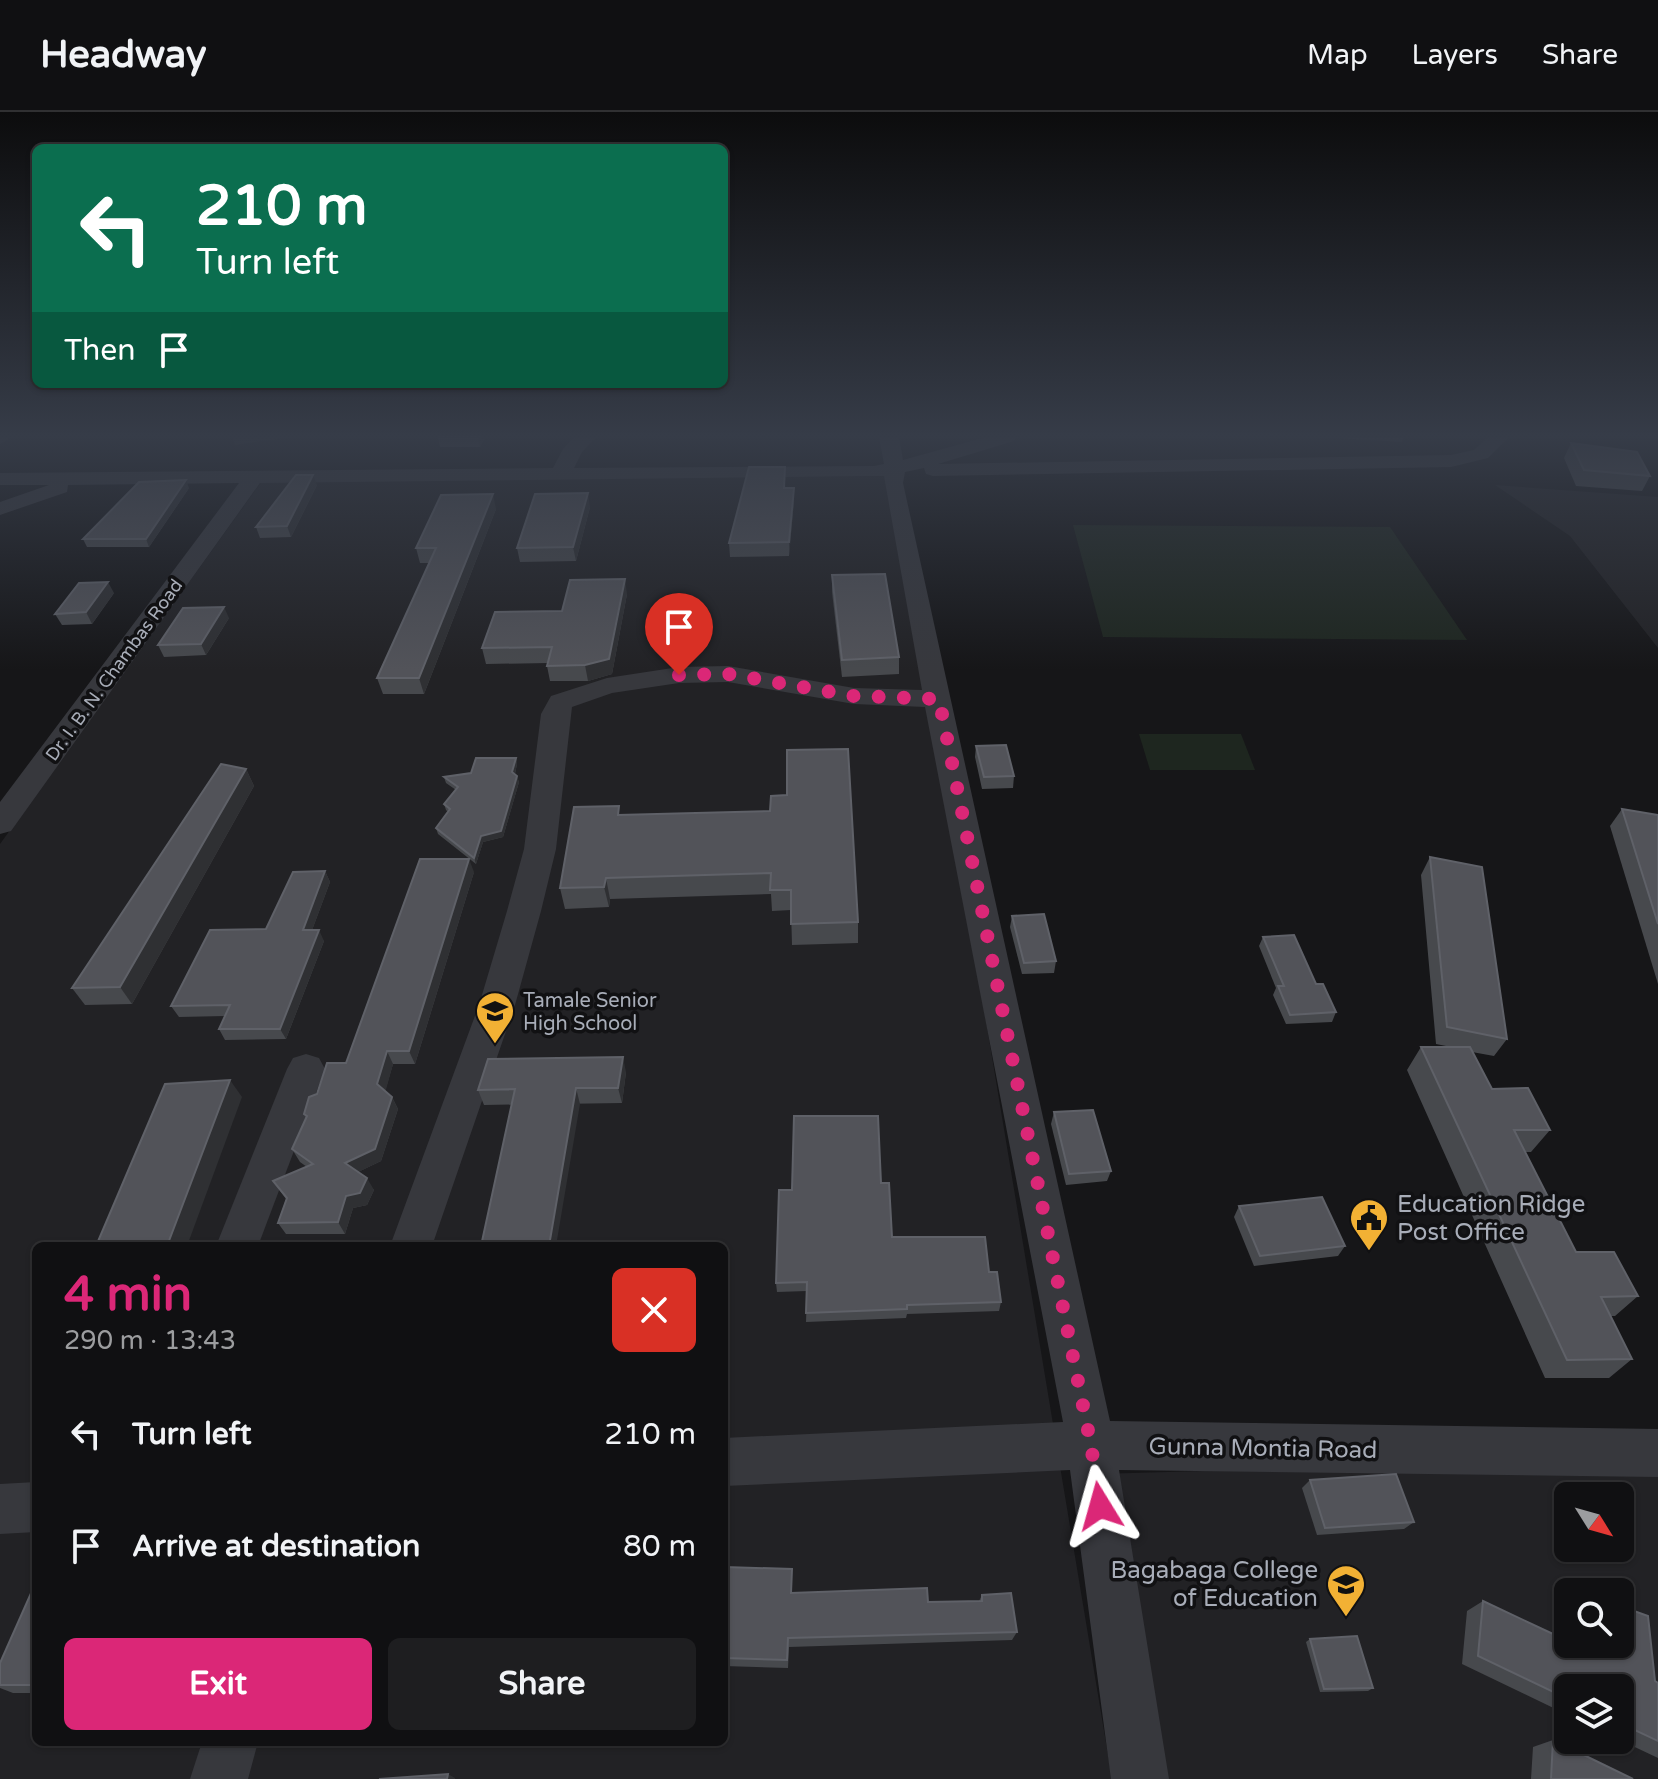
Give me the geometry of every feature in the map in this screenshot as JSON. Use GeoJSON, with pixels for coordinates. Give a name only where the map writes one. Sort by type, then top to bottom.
{"type":"FeatureCollection","features":[{"type":"Feature","properties":{"kind":"street","name":"Dr. I. B. N. Chambas Road"},"geometry":{"type":"LineString","coordinates":[[0,824],[226,515]]}},
{"type":"Feature","properties":{"kind":"street"},"geometry":{"type":"LineString","coordinates":[[900,515],[1091,1445],[1140,1779]]}},
{"type":"Feature","properties":{"kind":"street"},"geometry":{"type":"LineString","coordinates":[[412,1242],[497,1005],[524,911],[540,849],[555,714],[561,702],[607,686],[679,675],[728,674],[854,696],[939,699]]}},
{"type":"Feature","properties":{"kind":"street"},"geometry":{"type":"LineString","coordinates":[[239,1242],[306,1069]]}},
{"type":"Feature","properties":{"kind":"street","name":"Gunna Montia Road"},"geometry":{"type":"LineString","coordinates":[[728,1462],[1091,1445],[1658,1453]]}},
{"type":"Feature","properties":{"kind":"street"},"geometry":{"type":"LineString","coordinates":[[0,1509],[32,1507]]}},
{"type":"Feature","properties":{"kind":"street"},"geometry":{"type":"LineString","coordinates":[[219,1779],[229,1746]]}},
{"type":"Feature","properties":{"kind":"shaded area","name":"Tamale Senior High School"},"geometry":{"type":"Polygon","coordinates":[[[238,515],[895,515],[946,780],[1112,1779],[0,1779],[0,844],[238,515]]]}},
{"type":"Feature","properties":{"kind":"shaded area"},"geometry":{"type":"Polygon","coordinates":[[[1539,515],[1658,515],[1658,648],[1570,536],[1539,515]]]}},
{"type":"Feature","properties":{"kind":"shaded area"},"geometry":{"type":"Polygon","coordinates":[[[1073,525],[1390,527],[1467,640],[1103,637],[1073,525]]]}},
{"type":"Feature","properties":{"kind":"shaded area"},"geometry":{"type":"Polygon","coordinates":[[[1139,734],[1241,734],[1255,770],[1150,770],[1139,734]]]}},
{"type":"Feature","properties":{"kind":"shaded area","name":"Bagabaga College of Education"},"geometry":{"type":"Polygon","coordinates":[[[1658,1458],[1658,1779],[1155,1779],[1097,1474],[1658,1458]]]}},
{"type":"Feature","properties":{"kind":"building"},"geometry":{"type":"Polygon","coordinates":[[[107,515],[162,515],[146,539],[83,539],[107,515]]]}},
{"type":"Feature","properties":{"kind":"building"},"geometry":{"type":"Polygon","coordinates":[[[265,515],[293,515],[287,526],[256,527],[265,515]]]}},
{"type":"Feature","properties":{"kind":"building"},"geometry":{"type":"Polygon","coordinates":[[[432,515],[485,515],[419,678],[377,678],[436,548],[416,548],[432,515]]]}},
{"type":"Feature","properties":{"kind":"building"},"geometry":{"type":"Polygon","coordinates":[[[528,515],[582,515],[573,547],[517,548],[528,515]]]}},
{"type":"Feature","properties":{"kind":"building"},"geometry":{"type":"Polygon","coordinates":[[[736,515],[792,515],[789,542],[729,543],[736,515]]]}},
{"type":"Feature","properties":{"kind":"building"},"geometry":{"type":"Polygon","coordinates":[[[885,574],[899,657],[842,660],[832,575],[885,574]]]}},
{"type":"Feature","properties":{"kind":"building"},"geometry":{"type":"Polygon","coordinates":[[[625,579],[609,659],[585,665],[547,666],[552,647],[482,648],[495,612],[562,611],[570,580],[625,579]]]}},
{"type":"Feature","properties":{"kind":"building"},"geometry":{"type":"Polygon","coordinates":[[[108,582],[86,612],[55,614],[79,583],[108,582]]]}},
{"type":"Feature","properties":{"kind":"building"},"geometry":{"type":"Polygon","coordinates":[[[224,607],[201,644],[158,645],[183,608],[224,607]]]}},
{"type":"Feature","properties":{"kind":"building"},"geometry":{"type":"Polygon","coordinates":[[[1006,745],[1014,776],[984,777],[976,746],[1006,745]]]}},
{"type":"Feature","properties":{"kind":"building"},"geometry":{"type":"Polygon","coordinates":[[[848,749],[858,922],[791,924],[791,890],[770,890],[771,873],[606,878],[604,887],[560,888],[574,807],[619,806],[618,815],[770,811],[771,796],[787,795],[787,750],[848,749]]]}},
{"type":"Feature","properties":{"kind":"building"},"geometry":{"type":"Polygon","coordinates":[[[476,758],[516,758],[512,772],[517,776],[501,831],[481,836],[474,858],[436,828],[450,809],[444,804],[458,787],[444,777],[471,773],[476,758]]]}},
{"type":"Feature","properties":{"kind":"building"},"geometry":{"type":"Polygon","coordinates":[[[221,764],[246,769],[120,987],[72,988],[221,764]]]}},
{"type":"Feature","properties":{"kind":"building"},"geometry":{"type":"Polygon","coordinates":[[[1622,809],[1658,815],[1658,924],[1622,809]]]}},
{"type":"Feature","properties":{"kind":"building"},"geometry":{"type":"Polygon","coordinates":[[[1430,857],[1482,867],[1507,1039],[1447,1027],[1430,857]]]}},
{"type":"Feature","properties":{"kind":"building"},"geometry":{"type":"Polygon","coordinates":[[[420,859],[469,859],[409,1051],[387,1051],[377,1084],[392,1097],[375,1149],[345,1163],[367,1178],[360,1193],[346,1196],[338,1222],[278,1223],[287,1198],[273,1181],[313,1164],[292,1149],[307,1116],[304,1114],[309,1097],[317,1094],[327,1063],[346,1063],[420,859]]]}},
{"type":"Feature","properties":{"kind":"building"},"geometry":{"type":"Polygon","coordinates":[[[325,871],[303,930],[319,930],[280,1029],[219,1029],[230,1005],[171,1006],[210,930],[266,929],[293,872],[325,871]]]}},
{"type":"Feature","properties":{"kind":"building"},"geometry":{"type":"Polygon","coordinates":[[[1044,914],[1056,961],[1024,963],[1012,916],[1044,914]]]}},
{"type":"Feature","properties":{"kind":"building"},"geometry":{"type":"Polygon","coordinates":[[[1294,935],[1316,984],[1323,984],[1336,1012],[1290,1015],[1278,986],[1284,986],[1263,937],[1294,935]]]}},
{"type":"Feature","properties":{"kind":"building"},"geometry":{"type":"Polygon","coordinates":[[[1421,1047],[1470,1047],[1492,1089],[1528,1088],[1550,1130],[1514,1130],[1576,1252],[1614,1252],[1638,1296],[1601,1297],[1632,1359],[1567,1360],[1421,1047]]]}},
{"type":"Feature","properties":{"kind":"building"},"geometry":{"type":"Polygon","coordinates":[[[623,1057],[618,1088],[576,1088],[550,1242],[482,1242],[515,1089],[478,1090],[488,1059],[623,1057]]]}},
{"type":"Feature","properties":{"kind":"building"},"geometry":{"type":"Polygon","coordinates":[[[230,1080],[169,1242],[98,1242],[165,1084],[230,1080]]]}},
{"type":"Feature","properties":{"kind":"building"},"geometry":{"type":"Polygon","coordinates":[[[1093,1110],[1111,1171],[1069,1174],[1054,1112],[1093,1110]]]}},
{"type":"Feature","properties":{"kind":"building"},"geometry":{"type":"Polygon","coordinates":[[[794,1116],[878,1116],[881,1183],[889,1183],[892,1237],[985,1237],[989,1272],[997,1272],[1001,1302],[806,1313],[807,1282],[776,1283],[779,1190],[792,1190],[794,1116]]]}},
{"type":"Feature","properties":{"kind":"building"},"geometry":{"type":"Polygon","coordinates":[[[1322,1197],[1345,1246],[1260,1256],[1239,1206],[1322,1197]]]}},
{"type":"Feature","properties":{"kind":"building"},"geometry":{"type":"Polygon","coordinates":[[[1396,1474],[1414,1522],[1325,1528],[1310,1480],[1396,1474]]]}},
{"type":"Feature","properties":{"kind":"building"},"geometry":{"type":"Polygon","coordinates":[[[728,1567],[792,1569],[791,1593],[927,1588],[928,1602],[982,1601],[982,1595],[1011,1593],[1017,1632],[788,1638],[787,1660],[728,1658],[728,1567]]]}},
{"type":"Feature","properties":{"kind":"building"},"geometry":{"type":"Polygon","coordinates":[[[32,1591],[32,1685],[0,1685],[0,1663],[32,1591]]]}},
{"type":"Feature","properties":{"kind":"building"},"geometry":{"type":"Polygon","coordinates":[[[1483,1601],[1554,1634],[1554,1658],[1634,1658],[1634,1611],[1648,1616],[1655,1681],[1658,1683],[1658,1741],[1634,1730],[1634,1674],[1554,1674],[1554,1692],[1478,1656],[1483,1601]]]}},
{"type":"Feature","properties":{"kind":"building"},"geometry":{"type":"Polygon","coordinates":[[[1357,1636],[1373,1688],[1324,1689],[1310,1639],[1357,1636]]]}},
{"type":"Feature","properties":{"kind":"building"},"geometry":{"type":"Polygon","coordinates":[[[1553,1740],[1554,1754],[1582,1754],[1633,1779],[1551,1779],[1553,1740]]]}},
{"type":"Feature","properties":{"kind":"building"},"geometry":{"type":"Polygon","coordinates":[[[448,1774],[447,1779],[379,1779],[448,1774]]]}},
{"type":"Feature","properties":{"kind":"place","name":"Tamale Senior High School"},"geometry":{"type":"Point","coordinates":[495,1045]}},
{"type":"Feature","properties":{"kind":"place","name":"Education Ridge Post Office"},"geometry":{"type":"Point","coordinates":[1369,1252]}},
{"type":"Feature","properties":{"kind":"place","name":"Bagabaga College of Education"},"geometry":{"type":"Point","coordinates":[1346,1618]}},
{"type":"Feature","properties":{"kind":"route"},"geometry":{"type":"LineString","coordinates":[[679,675],[728,674],[854,696],[939,699],[1091,1445],[1100,1506]]}}]}
